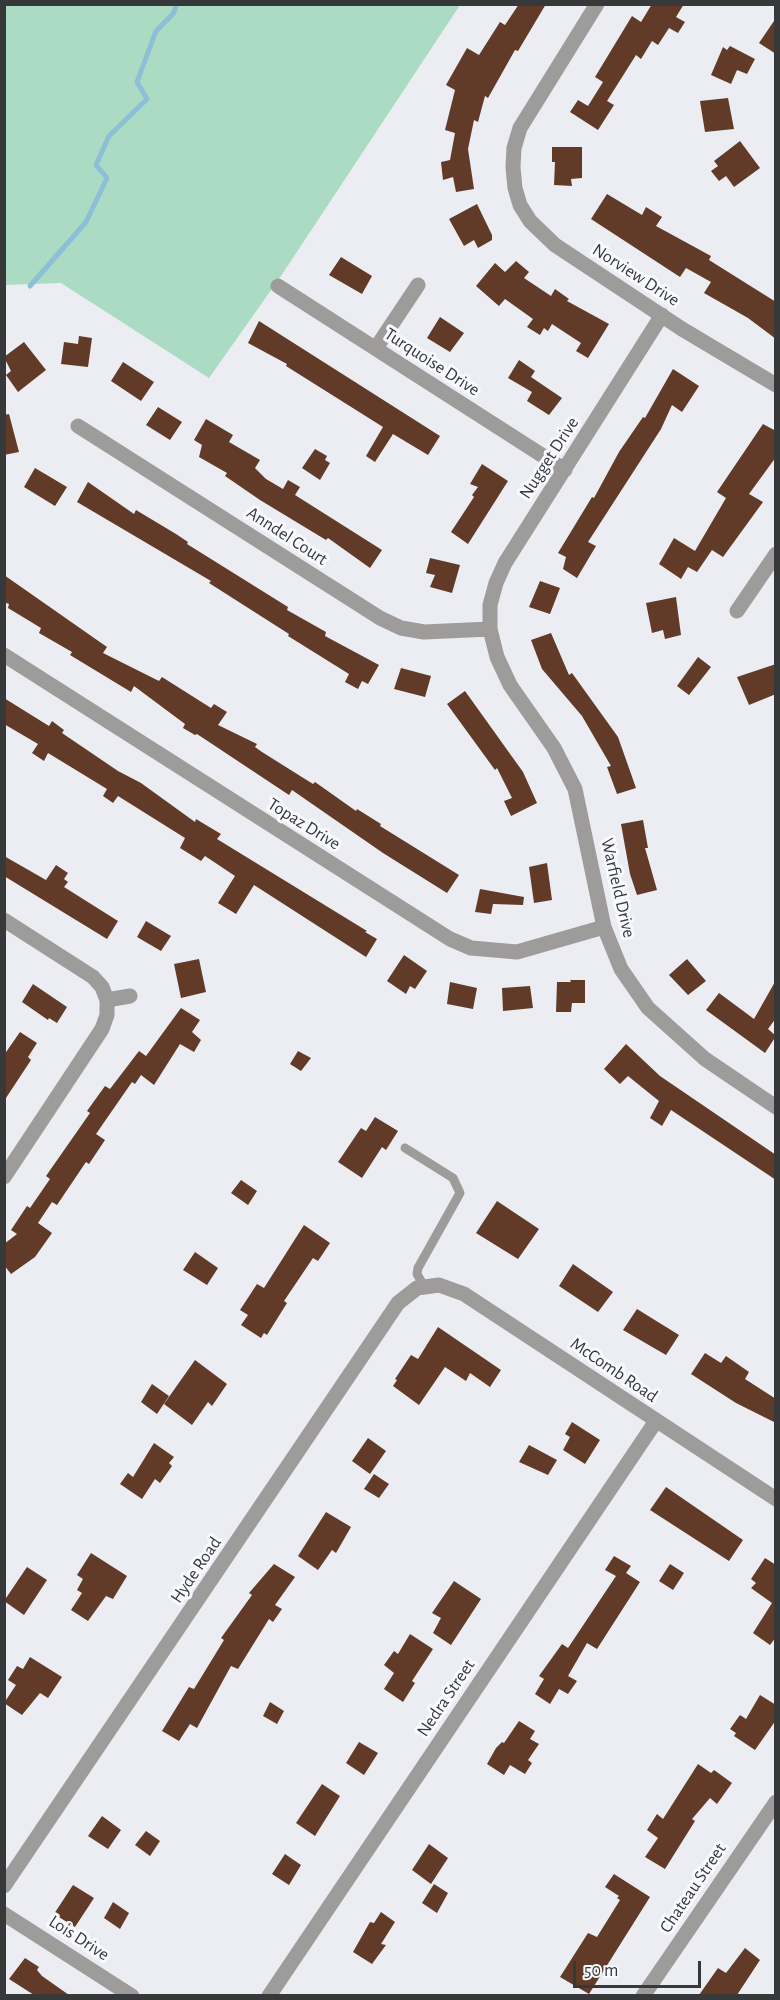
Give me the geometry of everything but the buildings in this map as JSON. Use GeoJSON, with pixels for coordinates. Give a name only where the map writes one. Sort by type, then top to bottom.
{"type":"FeatureCollection","features":[{"type":"Feature","properties":{"kind":"street","name":"Norview Drive"},"geometry":{"type":"LineString","coordinates":[[597,4],[520,128],[514,148],[513,167],[520,206],[542,234],[662,315],[776,385]]}},
{"type":"Feature","properties":{"kind":"street"},"geometry":{"type":"LineString","coordinates":[[376,348],[418,285]]}},
{"type":"Feature","properties":{"kind":"street","name":"Turquoise Drive"},"geometry":{"type":"LineString","coordinates":[[278,286],[565,470]]}},
{"type":"Feature","properties":{"kind":"street","name":"Nugget Drive"},"geometry":{"type":"LineString","coordinates":[[490,629],[490,605],[496,583],[506,563],[662,315]]}},
{"type":"Feature","properties":{"kind":"street","name":"Anndel Court"},"geometry":{"type":"LineString","coordinates":[[78,426],[380,618],[401,628],[424,632],[490,629]]}},
{"type":"Feature","properties":{"kind":"street"},"geometry":{"type":"LineString","coordinates":[[737,611],[776,554]]}},
{"type":"Feature","properties":{"kind":"street","name":"Warfield Drive"},"geometry":{"type":"LineString","coordinates":[[490,629],[497,657],[510,686],[554,748],[575,789],[604,927],[621,969],[648,1008],[705,1059],[776,1107]]}},
{"type":"Feature","properties":{"kind":"street","name":"Topaz Drive"},"geometry":{"type":"LineString","coordinates":[[4,655],[450,939],[471,948],[517,952],[604,927]]}},
{"type":"Feature","properties":{"kind":"street"},"geometry":{"type":"LineString","coordinates":[[4,920],[93,977],[102,987],[107,1000],[107,1015],[102,1029],[4,1177]]}},
{"type":"Feature","properties":{"kind":"street"},"geometry":{"type":"LineString","coordinates":[[107,1000],[130,996]]}},
{"type":"Feature","properties":{"kind":"street","name":"McComb Road"},"geometry":{"type":"LineString","coordinates":[[425,1285],[446,1286],[464,1294],[776,1499]]}},
{"type":"Feature","properties":{"kind":"street","name":"Hyde Road"},"geometry":{"type":"LineString","coordinates":[[4,1886],[398,1303],[410,1292],[425,1285]]}},
{"type":"Feature","properties":{"kind":"street","name":"Nedra Street"},"geometry":{"type":"LineString","coordinates":[[269,1995],[656,1421]]}},
{"type":"Feature","properties":{"kind":"street","name":"Chateau Street"},"geometry":{"type":"LineString","coordinates":[[643,1995],[776,1802]]}},
{"type":"Feature","properties":{"kind":"street","name":"Lois Drive"},"geometry":{"type":"LineString","coordinates":[[4,1914],[132,1995]]}},
{"type":"Feature","properties":{"kind":"lane"},"geometry":{"type":"LineString","coordinates":[[405,1148],[453,1178],[460,1193],[418,1268],[417,1274],[425,1285]]}},
{"type":"Feature","properties":{"kind":"green space"},"geometry":{"type":"Polygon","coordinates":[[[5,5],[460,5],[281,276],[209,378],[61,283],[5,285],[5,5]]]}},
{"type":"Feature","properties":{"kind":"waterway"},"geometry":{"type":"LineString","coordinates":[[30,286],[86,222],[107,178],[96,165],[109,136],[147,99],[137,82],[156,31],[173,14],[177,4]]}}]}
